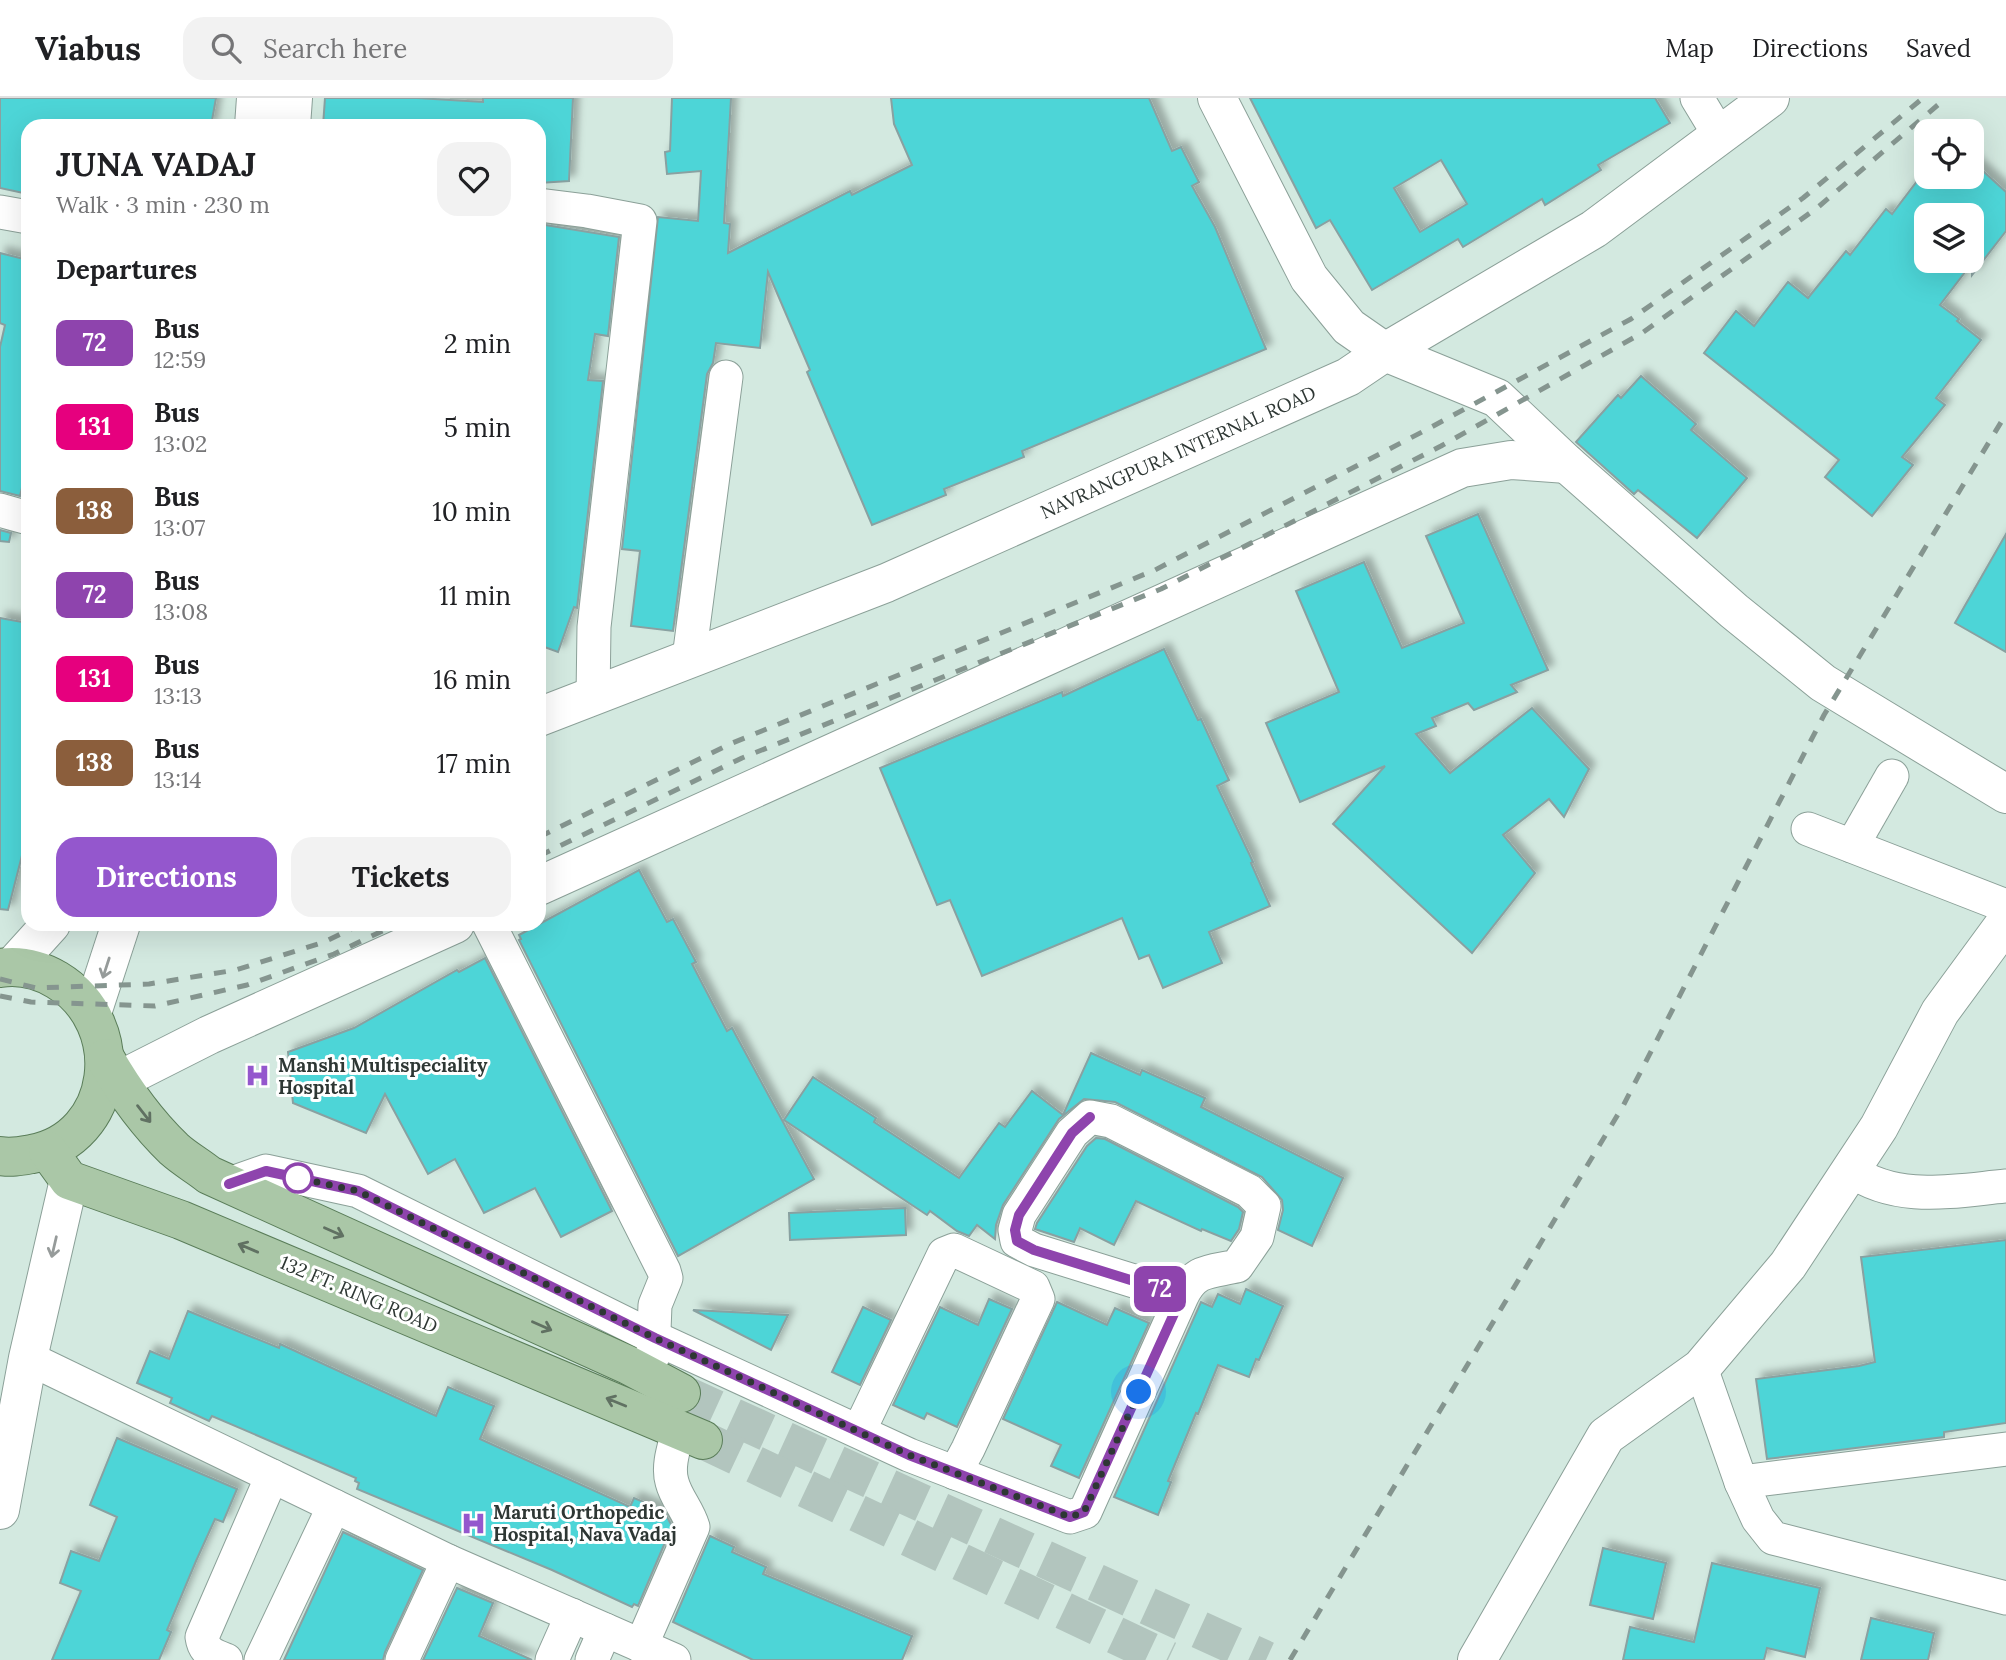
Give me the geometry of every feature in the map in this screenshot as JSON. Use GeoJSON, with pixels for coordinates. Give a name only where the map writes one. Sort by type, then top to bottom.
{"type":"FeatureCollection","features":[{"type":"Feature","properties":{"kind":"main road"},"geometry":{"type":"LineString","coordinates":[[6,967],[44,973],[71,989],[92,1013],[112,1069],[148,1121],[175,1150],[209,1175],[628,1365],[679,1410]]}},
{"type":"Feature","properties":{"kind":"main road"},"geometry":{"type":"LineString","coordinates":[[0,1156],[59,1166],[70,1136],[90,1114],[112,1069]]}},
{"type":"Feature","properties":{"kind":"main road","name":"132 FT. RING ROAD"},"geometry":{"type":"LineString","coordinates":[[59,1166],[181,1220],[679,1410]]}},
{"type":"Feature","properties":{"kind":"street"},"geometry":{"type":"LineString","coordinates":[[254,119],[256,98]]}},
{"type":"Feature","properties":{"kind":"street"},"geometry":{"type":"LineString","coordinates":[[291,119],[293,98]]}},
{"type":"Feature","properties":{"kind":"street"},"geometry":{"type":"LineString","coordinates":[[1217,98],[1309,278],[1349,327],[1385,352],[1497,398],[1567,464],[1734,611],[1823,683],[2006,794]]}},
{"type":"Feature","properties":{"kind":"street"},"geometry":{"type":"LineString","coordinates":[[1697,98],[1720,136]]}},
{"type":"Feature","properties":{"kind":"street","name":"NAVRANGPURA INTERNAL ROAD"},"geometry":{"type":"LineString","coordinates":[[546,714],[886,583],[1348,377],[1385,352],[1594,229],[1770,98]]}},
{"type":"Feature","properties":{"kind":"street"},"geometry":{"type":"LineString","coordinates":[[546,206],[640,221],[594,627],[593,697]]}},
{"type":"Feature","properties":{"kind":"street"},"geometry":{"type":"LineString","coordinates":[[0,212],[21,216]]}},
{"type":"Feature","properties":{"kind":"street"},"geometry":{"type":"LineString","coordinates":[[689,658],[726,377]]}},
{"type":"Feature","properties":{"kind":"street"},"geometry":{"type":"LineString","coordinates":[[546,883],[1462,468],[1511,460],[1567,464]]}},
{"type":"Feature","properties":{"kind":"street"},"geometry":{"type":"LineString","coordinates":[[0,510],[21,516]]}},
{"type":"Feature","properties":{"kind":"street"},"geometry":{"type":"LineString","coordinates":[[1852,846],[1892,776]]}},
{"type":"Feature","properties":{"kind":"street"},"geometry":{"type":"LineString","coordinates":[[1808,829],[2006,906]]}},
{"type":"Feature","properties":{"kind":"street"},"geometry":{"type":"LineString","coordinates":[[1477,1660],[1606,1436],[1701,1368],[1788,1265],[1879,1127],[1940,1012],[2006,922]]}},
{"type":"Feature","properties":{"kind":"street"},"geometry":{"type":"LineString","coordinates":[[6,967],[44,931]]}},
{"type":"Feature","properties":{"kind":"street"},"geometry":{"type":"LineString","coordinates":[[92,1013],[119,931]]}},
{"type":"Feature","properties":{"kind":"street"},"geometry":{"type":"LineString","coordinates":[[112,1069],[209,1035],[439,931]]}},
{"type":"Feature","properties":{"kind":"street"},"geometry":{"type":"LineString","coordinates":[[493,931],[666,1278],[655,1305],[655,1338],[679,1410],[670,1467],[671,1482],[693,1527],[641,1646]]}},
{"type":"Feature","properties":{"kind":"street"},"geometry":{"type":"LineString","coordinates":[[229,1184],[266,1171],[358,1191],[655,1338],[859,1432],[955,1473],[1070,1517],[1084,1512],[1189,1282],[1199,1273],[1237,1266],[1257,1237],[1264,1206],[1249,1191],[1111,1121],[1090,1117],[1072,1133],[1019,1215],[1015,1230],[1017,1241],[1034,1250],[1182,1296]]}},
{"type":"Feature","properties":{"kind":"street"},"geometry":{"type":"LineString","coordinates":[[0,1510],[59,1166]]}},
{"type":"Feature","properties":{"kind":"street"},"geometry":{"type":"LineString","coordinates":[[1850,1170],[1876,1186],[1891,1190],[1937,1193],[2006,1186]]}},
{"type":"Feature","properties":{"kind":"street"},"geometry":{"type":"LineString","coordinates":[[859,1432],[944,1254],[954,1250],[1033,1287],[1038,1298],[955,1473]]}},
{"type":"Feature","properties":{"kind":"street"},"geometry":{"type":"LineString","coordinates":[[28,1358],[448,1561],[674,1660]]}},
{"type":"Feature","properties":{"kind":"street"},"geometry":{"type":"LineString","coordinates":[[1701,1368],[1741,1482],[1758,1519],[1773,1538],[2006,1598]]}},
{"type":"Feature","properties":{"kind":"street"},"geometry":{"type":"LineString","coordinates":[[1741,1482],[2006,1450]]}},
{"type":"Feature","properties":{"kind":"street"},"geometry":{"type":"LineString","coordinates":[[226,1660],[210,1654],[203,1646],[202,1637],[272,1476]]}},
{"type":"Feature","properties":{"kind":"street"},"geometry":{"type":"LineString","coordinates":[[261,1660],[334,1506]]}},
{"type":"Feature","properties":{"kind":"street"},"geometry":{"type":"LineString","coordinates":[[402,1660],[448,1561]]}},
{"type":"Feature","properties":{"kind":"street"},"geometry":{"type":"LineString","coordinates":[[552,1660],[572,1615]]}},
{"type":"Feature","properties":{"kind":"street"},"geometry":{"type":"LineString","coordinates":[[592,1660],[606,1630]]}},
{"type":"Feature","properties":{"kind":"building"},"geometry":{"type":"Polygon","coordinates":[[[0,98],[216,98],[212,119],[21,119],[21,192],[0,188],[0,98]]]}},
{"type":"Feature","properties":{"kind":"building"},"geometry":{"type":"Polygon","coordinates":[[[325,98],[417,98],[483,102],[483,98],[573,98],[569,181],[546,183],[546,119],[324,119],[325,98]]]}},
{"type":"Feature","properties":{"kind":"building"},"geometry":{"type":"Polygon","coordinates":[[[672,98],[731,98],[724,223],[730,224],[728,253],[850,191],[852,195],[912,165],[894,124],[891,98],[1149,98],[1172,151],[1181,147],[1199,182],[1192,186],[1215,227],[1266,349],[1022,451],[1024,457],[944,489],[946,495],[872,525],[768,272],[760,348],[716,343],[713,363],[707,374],[673,631],[631,626],[640,551],[622,549],[658,217],[698,221],[701,171],[667,174],[665,152],[670,151],[672,98]]]}},
{"type":"Feature","properties":{"kind":"building"},"geometry":{"type":"Polygon","coordinates":[[[1250,98],[1655,98],[1670,123],[1598,165],[1601,170],[1545,205],[1542,199],[1463,247],[1458,239],[1372,290],[1330,220],[1316,228],[1250,98]],[[1441,160],[1394,188],[1420,232],[1467,204],[1441,160]]]}},
{"type":"Feature","properties":{"kind":"building"},"geometry":{"type":"Polygon","coordinates":[[[1984,172],[2006,192],[2006,231],[1984,259],[1984,203],[1914,203],[1914,273],[1964,273],[1940,305],[1981,340],[1936,398],[1945,405],[1902,457],[1913,465],[1872,516],[1825,477],[1839,460],[1704,353],[1736,311],[1754,326],[1788,282],[1808,298],[1846,251],[1850,255],[1886,209],[1892,214],[1914,185],[1914,189],[1984,189],[1984,172]]]}},
{"type":"Feature","properties":{"kind":"building"},"geometry":{"type":"Polygon","coordinates":[[[546,225],[619,237],[608,336],[595,334],[588,380],[603,381],[577,608],[574,607],[558,652],[546,648],[546,225]]]}},
{"type":"Feature","properties":{"kind":"building"},"geometry":{"type":"Polygon","coordinates":[[[0,253],[21,258],[20,496],[0,491],[0,347],[5,325],[0,323],[0,253]]]}},
{"type":"Feature","properties":{"kind":"building"},"geometry":{"type":"Polygon","coordinates":[[[1641,376],[1696,424],[1691,430],[1747,478],[1697,538],[1638,490],[1634,494],[1576,442],[1618,395],[1621,398],[1641,376]]]}},
{"type":"Feature","properties":{"kind":"building"},"geometry":{"type":"Polygon","coordinates":[[[1478,514],[1548,670],[1511,685],[1517,692],[1474,710],[1468,703],[1432,718],[1436,726],[1416,734],[1450,773],[1532,708],[1589,769],[1564,817],[1549,799],[1503,835],[1535,873],[1472,953],[1333,824],[1385,766],[1300,802],[1266,723],[1339,692],[1296,591],[1364,562],[1402,648],[1464,623],[1426,536],[1478,514]]]}},
{"type":"Feature","properties":{"kind":"building"},"geometry":{"type":"Polygon","coordinates":[[[0,530],[11,533],[9,542],[0,541],[0,530]]]}},
{"type":"Feature","properties":{"kind":"building"},"geometry":{"type":"Polygon","coordinates":[[[2006,534],[2006,652],[1955,623],[2006,534]]]}},
{"type":"Feature","properties":{"kind":"building"},"geometry":{"type":"Polygon","coordinates":[[[0,618],[21,622],[21,859],[8,910],[0,909],[0,618]]]}},
{"type":"Feature","properties":{"kind":"building"},"geometry":{"type":"Polygon","coordinates":[[[1164,649],[1229,780],[1217,786],[1253,862],[1251,863],[1270,906],[1209,932],[1222,963],[1163,988],[1149,955],[1139,959],[1122,918],[982,976],[950,900],[937,905],[880,768],[1062,692],[1063,696],[1164,649]]]}},
{"type":"Feature","properties":{"kind":"building"},"geometry":{"type":"Polygon","coordinates":[[[639,870],[667,922],[673,919],[696,962],[692,964],[727,1031],[732,1028],[814,1179],[678,1256],[519,940],[519,935],[526,931],[546,931],[546,920],[639,870]]]}},
{"type":"Feature","properties":{"kind":"building"},"geometry":{"type":"Polygon","coordinates":[[[485,958],[612,1211],[561,1237],[535,1188],[484,1213],[455,1159],[428,1174],[385,1094],[366,1133],[293,1103],[288,1052],[354,1028],[457,970],[459,972],[485,958]]]}},
{"type":"Feature","properties":{"kind":"building"},"geometry":{"type":"Polygon","coordinates":[[[1091,1053],[1140,1075],[1142,1070],[1205,1098],[1201,1107],[1343,1178],[1312,1246],[1278,1230],[1283,1210],[1282,1200],[1262,1177],[1115,1102],[1084,1099],[1059,1119],[1003,1205],[996,1225],[995,1239],[977,1225],[969,1236],[957,1231],[930,1211],[927,1215],[784,1120],[813,1077],[876,1118],[874,1122],[959,1178],[999,1123],[1005,1127],[1032,1091],[1063,1115],[1091,1053]]]}},
{"type":"Feature","properties":{"kind":"building"},"geometry":{"type":"Polygon","coordinates":[[[1096,1138],[1105,1139],[1238,1207],[1243,1212],[1239,1229],[1231,1241],[1202,1229],[1201,1231],[1136,1201],[1114,1245],[1080,1228],[1074,1242],[1035,1229],[1087,1146],[1096,1138]]]}},
{"type":"Feature","properties":{"kind":"building"},"geometry":{"type":"Polygon","coordinates":[[[905,1208],[906,1235],[790,1240],[789,1213],[905,1208]]]}},
{"type":"Feature","properties":{"kind":"building"},"geometry":{"type":"Polygon","coordinates":[[[2006,1240],[2006,1423],[1944,1432],[1944,1437],[1767,1459],[1756,1379],[1875,1362],[1861,1257],[2006,1240]]]}},
{"type":"Feature","properties":{"kind":"building"},"geometry":{"type":"Polygon","coordinates":[[[1246,1289],[1283,1306],[1249,1377],[1218,1365],[1168,1481],[1171,1482],[1158,1515],[1114,1497],[1201,1302],[1212,1307],[1218,1294],[1240,1304],[1246,1289]]]}},
{"type":"Feature","properties":{"kind":"building"},"geometry":{"type":"Polygon","coordinates":[[[989,1299],[1012,1309],[957,1427],[927,1413],[924,1419],[893,1405],[940,1307],[978,1325],[989,1299]]]}},
{"type":"Feature","properties":{"kind":"building"},"geometry":{"type":"Polygon","coordinates":[[[1057,1302],[1107,1325],[1115,1308],[1149,1323],[1079,1478],[1051,1466],[1061,1445],[1003,1419],[1057,1302]]]}},
{"type":"Feature","properties":{"kind":"building"},"geometry":{"type":"Polygon","coordinates":[[[863,1307],[891,1320],[860,1385],[832,1372],[863,1307]]]}},
{"type":"Feature","properties":{"kind":"building"},"geometry":{"type":"Polygon","coordinates":[[[693,1310],[788,1315],[771,1350],[693,1310]]]}},
{"type":"Feature","properties":{"kind":"building"},"geometry":{"type":"Polygon","coordinates":[[[188,1311],[279,1348],[280,1344],[436,1416],[448,1387],[494,1406],[480,1439],[630,1507],[634,1498],[663,1510],[672,1526],[638,1606],[634,1604],[632,1607],[552,1570],[357,1489],[359,1483],[355,1481],[356,1478],[212,1416],[209,1421],[170,1403],[172,1398],[137,1383],[150,1351],[169,1359],[188,1311]]]}},
{"type":"Feature","properties":{"kind":"building"},"geometry":{"type":"Polygon","coordinates":[[[117,1438],[237,1489],[223,1522],[215,1519],[167,1630],[171,1632],[159,1660],[52,1660],[81,1591],[60,1583],[71,1551],[99,1561],[117,1517],[90,1505],[117,1438]]]}},
{"type":"Feature","properties":{"kind":"building"},"geometry":{"type":"Polygon","coordinates":[[[343,1532],[423,1570],[383,1660],[284,1660],[343,1532]]]}},
{"type":"Feature","properties":{"kind":"building"},"geometry":{"type":"Polygon","coordinates":[[[710,1536],[734,1547],[732,1552],[766,1567],[763,1574],[912,1636],[902,1660],[753,1660],[673,1622],[710,1536]]]}},
{"type":"Feature","properties":{"kind":"building"},"geometry":{"type":"Polygon","coordinates":[[[1603,1548],[1666,1563],[1653,1619],[1590,1605],[1603,1548]]]}},
{"type":"Feature","properties":{"kind":"building"},"geometry":{"type":"Polygon","coordinates":[[[1712,1563],[1820,1588],[1805,1657],[1767,1648],[1764,1660],[1623,1660],[1630,1627],[1694,1642],[1712,1563]]]}},
{"type":"Feature","properties":{"kind":"building"},"geometry":{"type":"Polygon","coordinates":[[[457,1588],[493,1603],[479,1636],[532,1660],[423,1660],[457,1588]]]}},
{"type":"Feature","properties":{"kind":"building"},"geometry":{"type":"Polygon","coordinates":[[[1871,1618],[1934,1633],[1928,1660],[1861,1660],[1871,1618]]]}},
{"type":"Feature","properties":{"kind":"tunnel"},"geometry":{"type":"LineString","coordinates":[[681,1393],[1266,1660]]}},
{"type":"Feature","properties":{"kind":"tunnel"},"geometry":{"type":"LineString","coordinates":[[703,1440],[1168,1660]]}},
{"type":"Feature","properties":{"kind":"railway"},"geometry":{"type":"LineString","coordinates":[[546,834],[730,744],[1155,570],[1424,431],[1631,319],[1803,198],[1923,98]]}},
{"type":"Feature","properties":{"kind":"railway"},"geometry":{"type":"LineString","coordinates":[[546,853],[742,758],[1161,589],[1441,446],[1642,333],[1817,208],[1946,98]]}},
{"type":"Feature","properties":{"kind":"railway"},"geometry":{"type":"LineString","coordinates":[[1290,1660],[1623,1106],[1824,715],[2006,414]]}},
{"type":"Feature","properties":{"kind":"railway"},"geometry":{"type":"LineString","coordinates":[[0,979],[36,988],[149,984],[236,970],[324,942],[347,931]]}},
{"type":"Feature","properties":{"kind":"railway"},"geometry":{"type":"LineString","coordinates":[[0,996],[31,1002],[155,1006],[247,985],[334,954],[382,931]]}},
{"type":"Feature","properties":{"kind":"bus line","name":"72"},"geometry":{"type":"LineString","coordinates":[[229,1184],[266,1171],[358,1191],[655,1338],[909,1455],[1070,1517],[1084,1512],[1182,1296],[1034,1250],[1017,1241],[1015,1230],[1019,1215],[1072,1133],[1090,1117]]}},
{"type":"Feature","properties":{"kind":"place","name":"Manshi Multispeciality Hospital"},"geometry":{"type":"Point","coordinates":[258,1076]}},
{"type":"Feature","properties":{"kind":"place","name":"Maruti Orthopedic Hospital, Nava Vadaj"},"geometry":{"type":"Point","coordinates":[473,1523]}},
{"type":"Feature","properties":{"kind":"route"},"geometry":{"type":"LineString","coordinates":[[298,1178],[289,1176],[358,1191],[655,1338],[909,1455],[1070,1517],[1084,1512],[1139,1392]]}}]}
